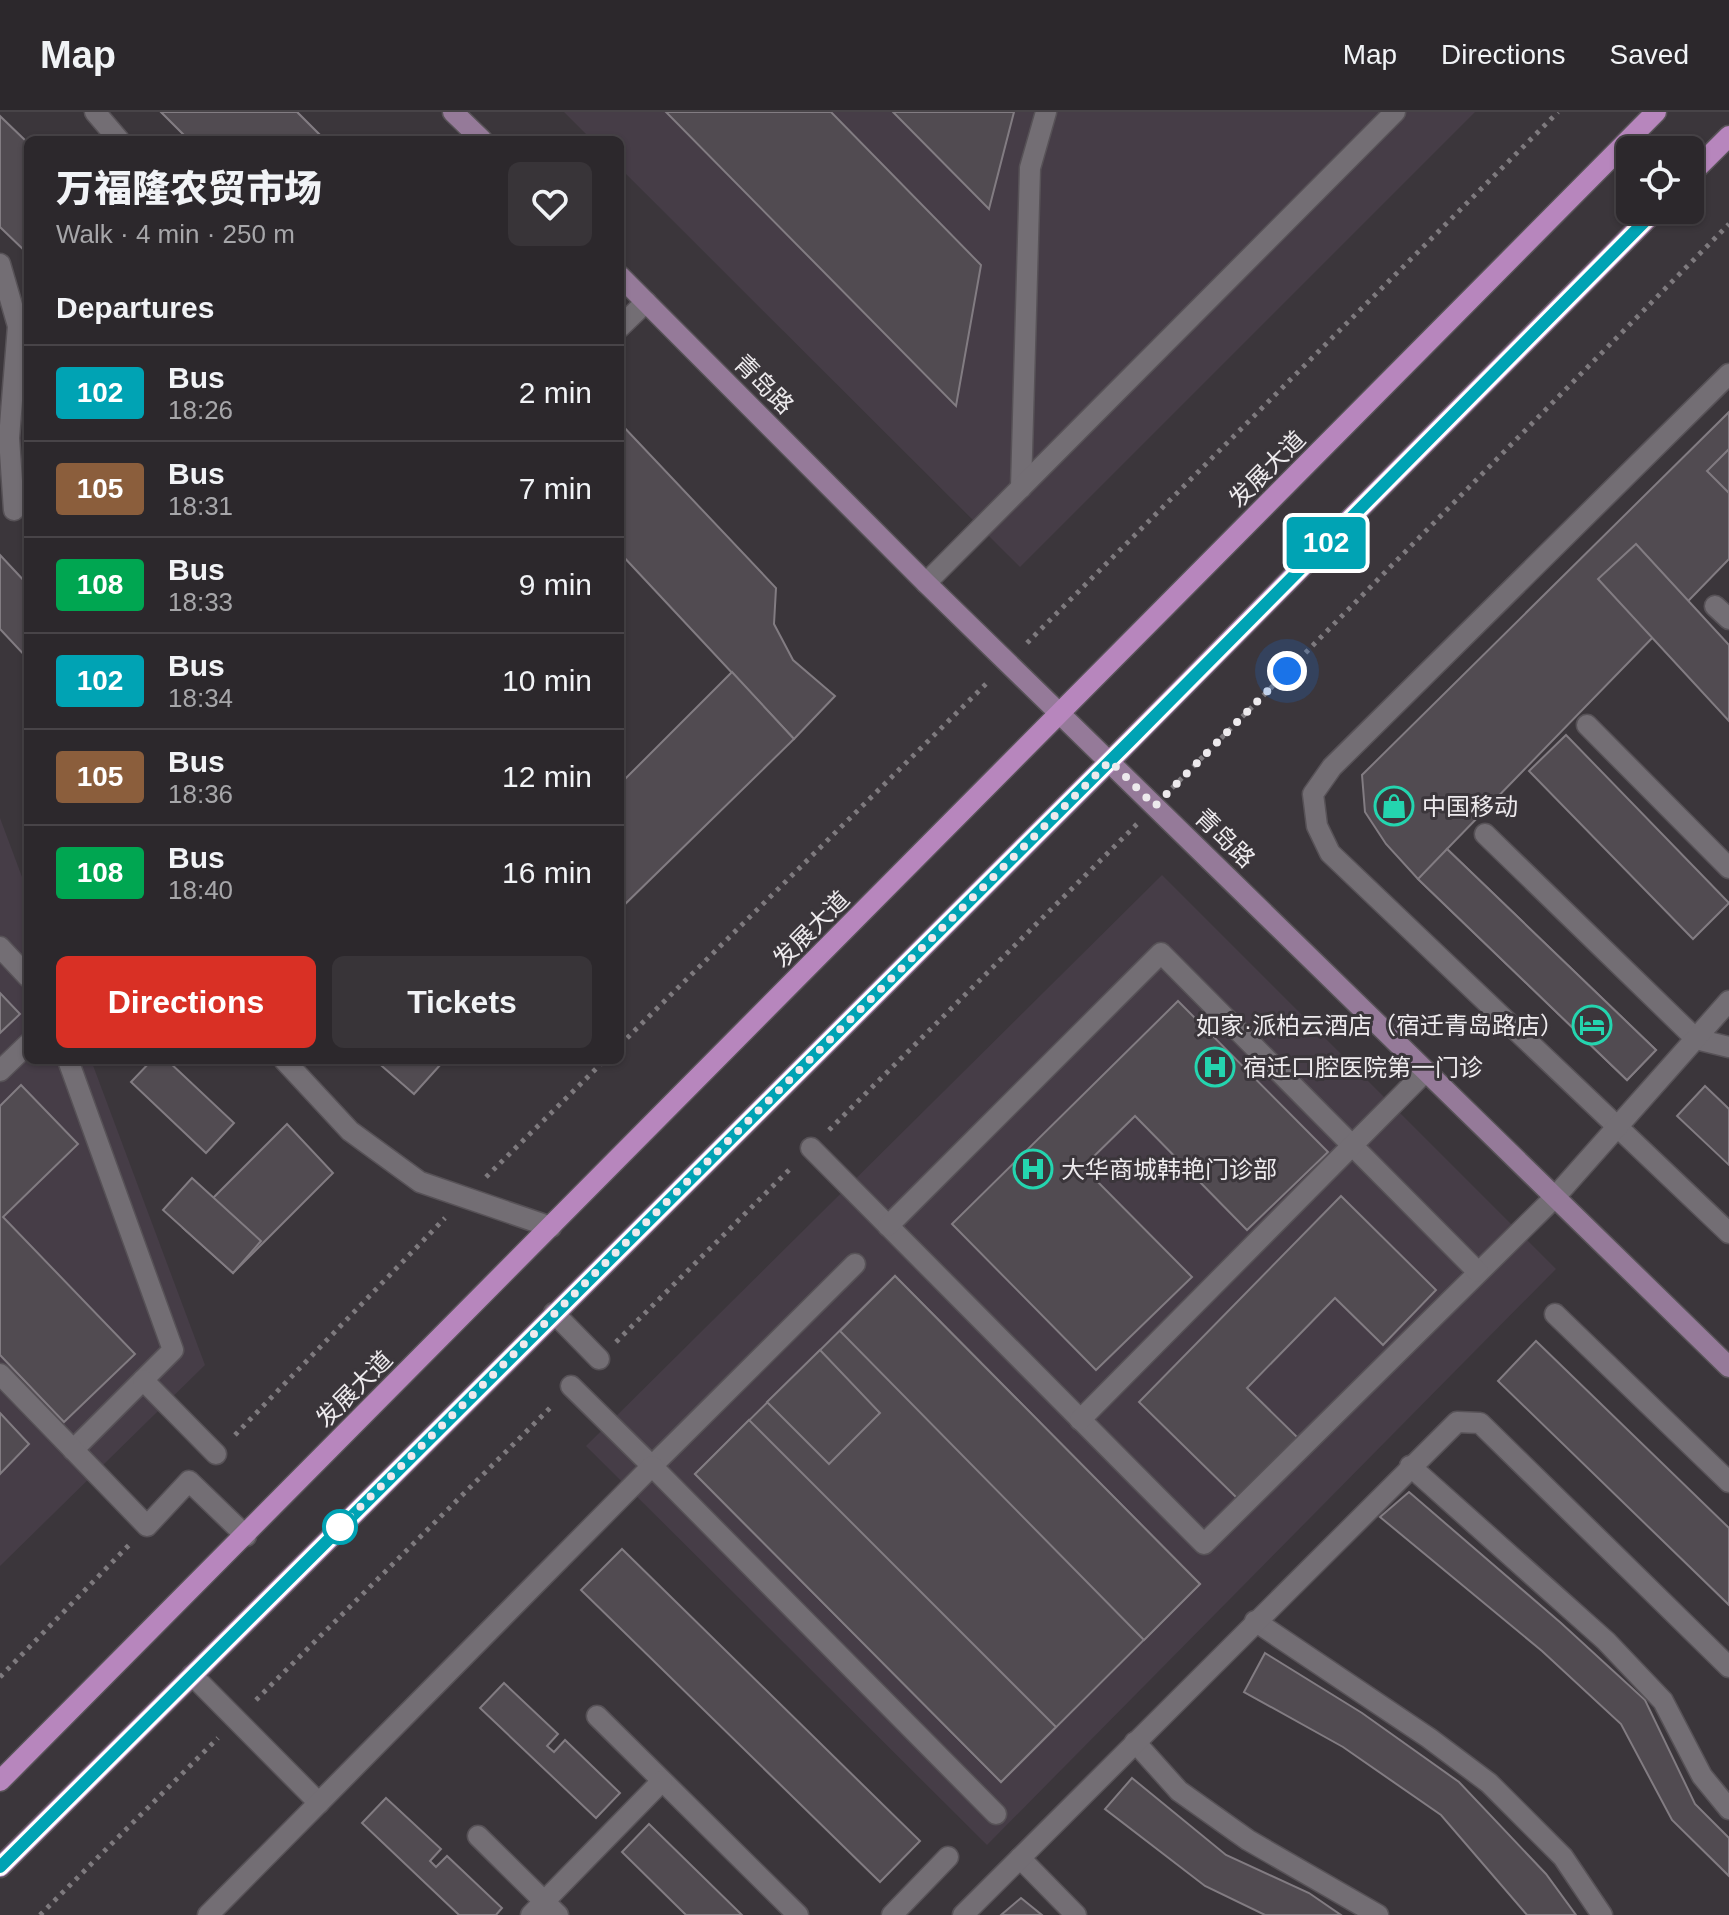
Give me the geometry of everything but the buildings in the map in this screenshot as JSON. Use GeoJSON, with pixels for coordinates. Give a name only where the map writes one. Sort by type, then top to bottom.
{"type":"FeatureCollection","features":[{"type":"Feature","properties":{"kind":"main road","name":"发展大道"},"geometry":{"type":"LineString","coordinates":[[0,1781],[1656,112]]}},
{"type":"Feature","properties":{"kind":"main road"},"geometry":{"type":"LineString","coordinates":[[1704,161],[1729,136]]}},
{"type":"Feature","properties":{"kind":"main road"},"geometry":{"type":"LineString","coordinates":[[0,1867],[1110,761],[1642,224]]}},
{"type":"Feature","properties":{"kind":"street"},"geometry":{"type":"LineString","coordinates":[[453,112],[478,136]]}},
{"type":"Feature","properties":{"kind":"street","name":"青岛路"},"geometry":{"type":"LineString","coordinates":[[624,280],[1007,663],[1729,1367]]}},
{"type":"Feature","properties":{"kind":"lane"},"geometry":{"type":"LineString","coordinates":[[95,112],[116,136]]}},
{"type":"Feature","properties":{"kind":"lane"},"geometry":{"type":"LineString","coordinates":[[1021,488],[1030,168],[1046,112]]}},
{"type":"Feature","properties":{"kind":"lane"},"geometry":{"type":"LineString","coordinates":[[926,583],[1395,112]]}},
{"type":"Feature","properties":{"kind":"lane"},"geometry":{"type":"LineString","coordinates":[[0,264],[18,326],[9,438],[14,511]]}},
{"type":"Feature","properties":{"kind":"lane"},"geometry":{"type":"LineString","coordinates":[[624,323],[646,302]]}},
{"type":"Feature","properties":{"kind":"lane"},"geometry":{"type":"LineString","coordinates":[[1729,374],[1332,767],[1313,794],[1317,826],[1330,853],[1729,1233]]}},
{"type":"Feature","properties":{"kind":"lane"},"geometry":{"type":"LineString","coordinates":[[1587,725],[1729,868]]}},
{"type":"Feature","properties":{"kind":"lane"},"geometry":{"type":"LineString","coordinates":[[1485,834],[1696,1039],[1729,1047]]}},
{"type":"Feature","properties":{"kind":"lane"},"geometry":{"type":"LineString","coordinates":[[0,947],[24,973]]}},
{"type":"Feature","properties":{"kind":"lane"},"geometry":{"type":"LineString","coordinates":[[888,1226],[1161,953],[1478,1272]]}},
{"type":"Feature","properties":{"kind":"lane"},"geometry":{"type":"LineString","coordinates":[[811,1148],[1204,1544],[1555,1197],[1729,1001]]}},
{"type":"Feature","properties":{"kind":"lane"},"geometry":{"type":"LineString","coordinates":[[0,1071],[24,1048]]}},
{"type":"Feature","properties":{"kind":"lane"},"geometry":{"type":"LineString","coordinates":[[69,1064],[173,1350],[73,1450]]}},
{"type":"Feature","properties":{"kind":"lane"},"geometry":{"type":"LineString","coordinates":[[288,1064],[350,1131],[420,1182],[463,1200],[551,1227]]}},
{"type":"Feature","properties":{"kind":"lane"},"geometry":{"type":"LineString","coordinates":[[1080,1420],[1426,1071]]}},
{"type":"Feature","properties":{"kind":"lane"},"geometry":{"type":"LineString","coordinates":[[208,1915],[855,1264]]}},
{"type":"Feature","properties":{"kind":"lane"},"geometry":{"type":"LineString","coordinates":[[554,1313],[599,1359]]}},
{"type":"Feature","properties":{"kind":"lane"},"geometry":{"type":"LineString","coordinates":[[1555,1314],[1729,1482]]}},
{"type":"Feature","properties":{"kind":"lane"},"geometry":{"type":"LineString","coordinates":[[0,1374],[147,1526],[189,1481],[246,1536]]}},
{"type":"Feature","properties":{"kind":"lane"},"geometry":{"type":"LineString","coordinates":[[143,1380],[216,1454]]}},
{"type":"Feature","properties":{"kind":"lane"},"geometry":{"type":"LineString","coordinates":[[571,1386],[996,1814]]}},
{"type":"Feature","properties":{"kind":"lane"},"geometry":{"type":"LineString","coordinates":[[963,1915],[1457,1422],[1480,1423],[1729,1667]]}},
{"type":"Feature","properties":{"kind":"lane"},"geometry":{"type":"LineString","coordinates":[[1410,1466],[1606,1641],[1663,1701],[1702,1776],[1729,1809]]}},
{"type":"Feature","properties":{"kind":"lane"},"geometry":{"type":"LineString","coordinates":[[1255,1621],[1429,1738],[1489,1783],[1563,1857],[1602,1915]]}},
{"type":"Feature","properties":{"kind":"lane"},"geometry":{"type":"LineString","coordinates":[[192,1675],[319,1803]]}},
{"type":"Feature","properties":{"kind":"lane"},"geometry":{"type":"LineString","coordinates":[[597,1716],[798,1915]]}},
{"type":"Feature","properties":{"kind":"lane"},"geometry":{"type":"LineString","coordinates":[[1135,1742],[1179,1791],[1237,1832],[1378,1915]]}},
{"type":"Feature","properties":{"kind":"lane"},"geometry":{"type":"LineString","coordinates":[[478,1836],[544,1910],[662,1781]]}},
{"type":"Feature","properties":{"kind":"lane"},"geometry":{"type":"LineString","coordinates":[[892,1915],[948,1857]]}},
{"type":"Feature","properties":{"kind":"lane"},"geometry":{"type":"LineString","coordinates":[[1020,1858],[1076,1915]]}},
{"type":"Feature","properties":{"kind":"path"},"geometry":{"type":"LineString","coordinates":[[624,1041],[1558,112]]}},
{"type":"Feature","properties":{"kind":"path"},"geometry":{"type":"LineString","coordinates":[[599,1359],[1155,806],[1729,224]]}},
{"type":"Feature","properties":{"kind":"path"},"geometry":{"type":"LineString","coordinates":[[216,1454],[463,1200],[601,1064]]}},
{"type":"Feature","properties":{"kind":"path"},"geometry":{"type":"LineString","coordinates":[[40,1915],[571,1386]]}},
{"type":"Feature","properties":{"kind":"path"},"geometry":{"type":"LineString","coordinates":[[0,1677],[147,1526]]}},
{"type":"Feature","properties":{"kind":"shaded area"},"geometry":{"type":"Polygon","coordinates":[[[564,112],[1475,112],[1020,567],[624,172],[624,136],[588,136],[564,112]]]}},
{"type":"Feature","properties":{"kind":"shaded area"},"geometry":{"type":"Polygon","coordinates":[[[0,818],[24,882],[24,1064],[92,1064],[205,1365],[0,1566],[0,818]]]}},
{"type":"Feature","properties":{"kind":"shaded area"},"geometry":{"type":"Polygon","coordinates":[[[1162,875],[1556,1269],[987,1845],[586,1446],[1162,875]]]}},
{"type":"Feature","properties":{"kind":"bus line","name":"102"},"geometry":{"type":"LineString","coordinates":[[0,1867],[1132,739],[1642,224]]}},
{"type":"Feature","properties":{"kind":"place","name":"中国移动"},"geometry":{"type":"Point","coordinates":[1394,806]}},
{"type":"Feature","properties":{"kind":"place","name":"如家·派柏云酒店（宿迁青岛路店）"},"geometry":{"type":"Point","coordinates":[1592,1025]}},
{"type":"Feature","properties":{"kind":"place","name":"宿迁口腔医院第一门诊"},"geometry":{"type":"Point","coordinates":[1215,1067]}},
{"type":"Feature","properties":{"kind":"place","name":"大华商城韩艳门诊部"},"geometry":{"type":"Point","coordinates":[1033,1169]}},
{"type":"Feature","properties":{"kind":"route"},"geometry":{"type":"LineString","coordinates":[[340,1527],[1110,761],[1155,806],[1287,671]]}}]}
